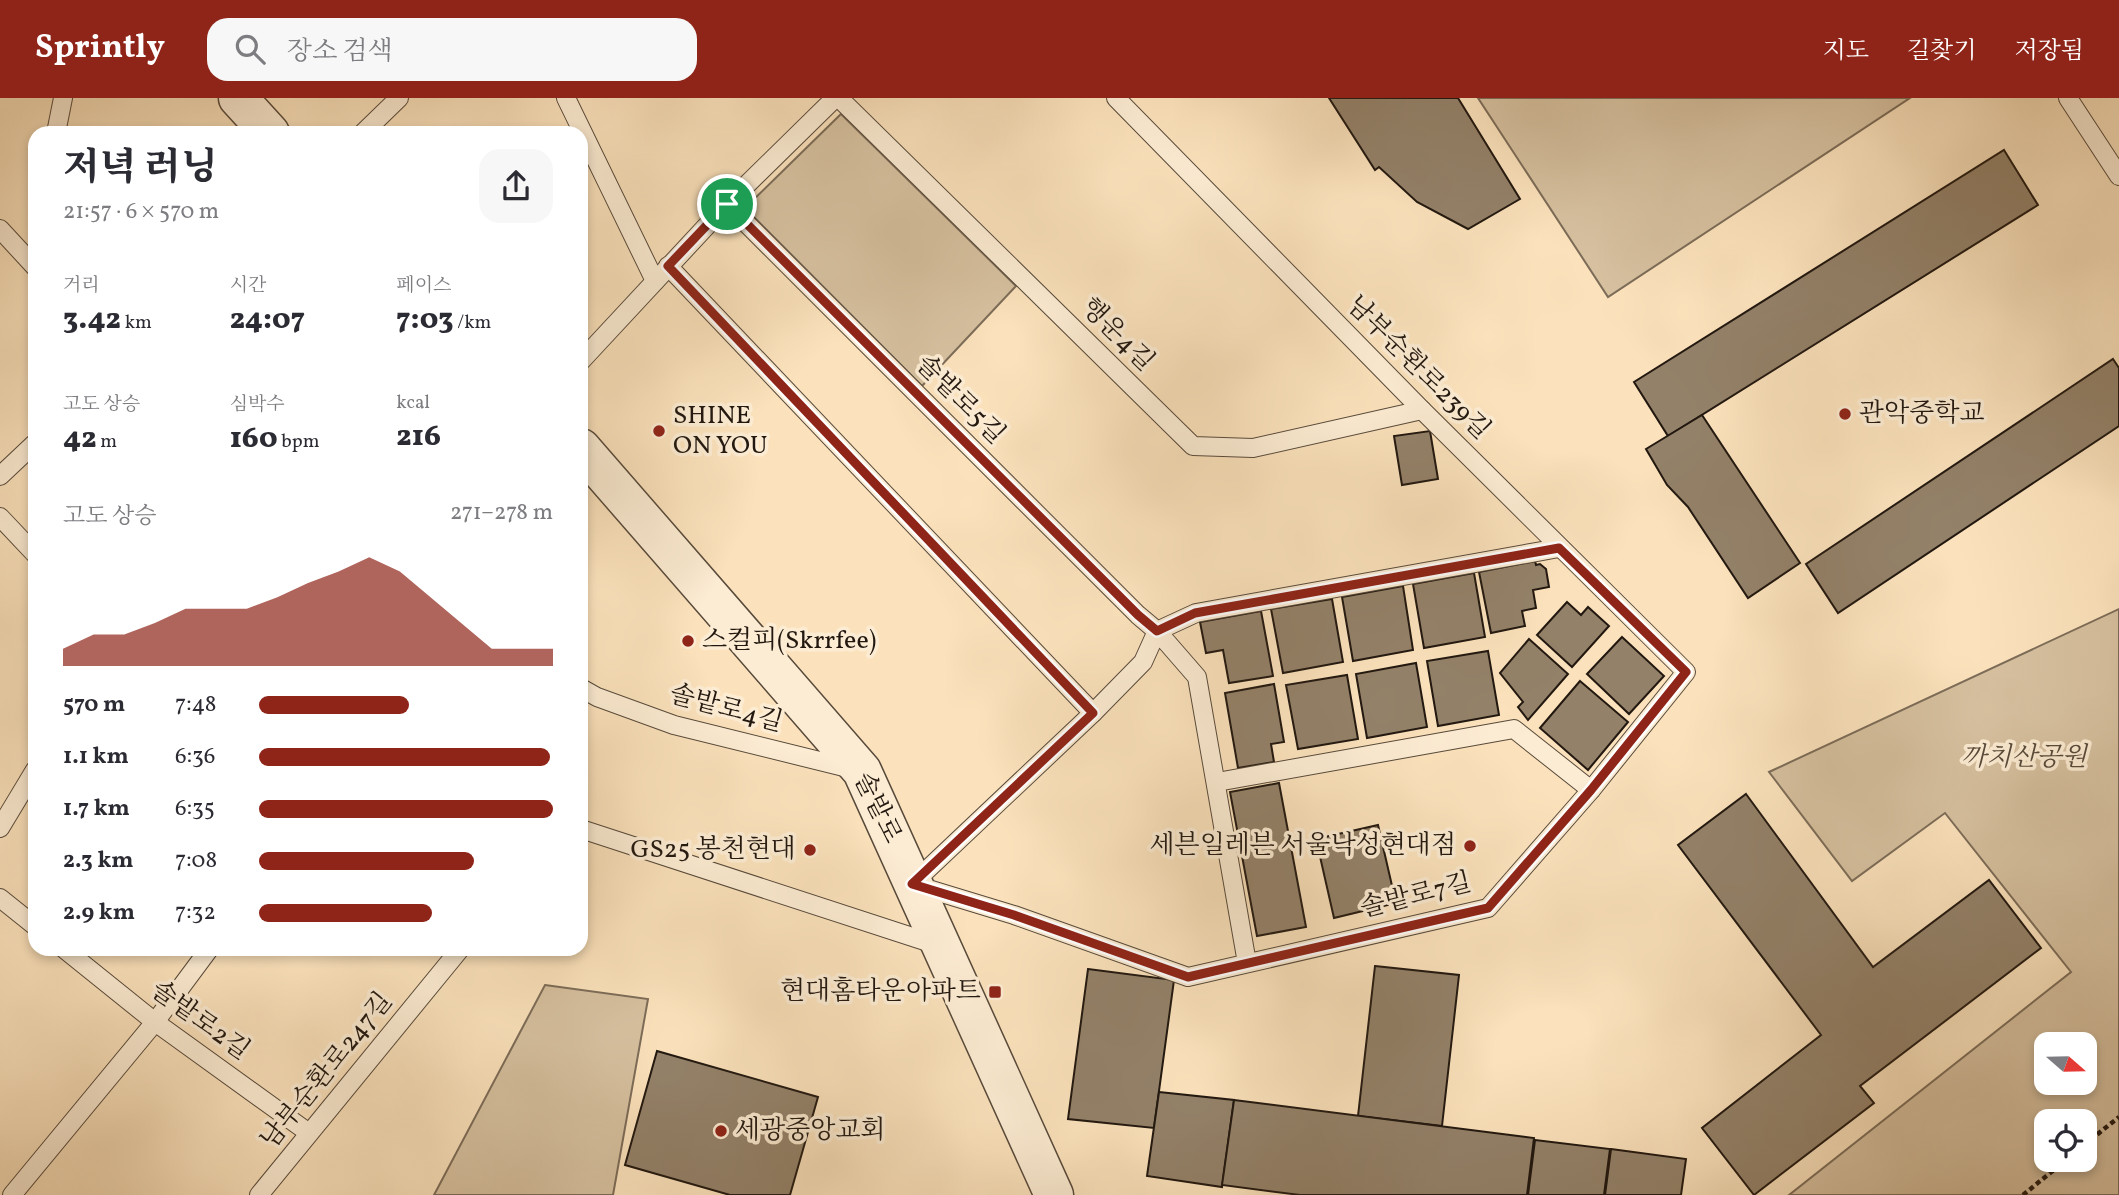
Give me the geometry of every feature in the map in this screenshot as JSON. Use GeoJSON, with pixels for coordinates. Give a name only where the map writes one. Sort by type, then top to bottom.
{"type":"FeatureCollection","features":[{"type":"Feature","properties":{"kind":"street"},"geometry":{"type":"LineString","coordinates":[[238,98],[264,126]]}},
{"type":"Feature","properties":{"kind":"street","name":"솔밭로"},"geometry":{"type":"LineString","coordinates":[[588,456],[862,771],[1055,1195]]}},
{"type":"Feature","properties":{"kind":"lane"},"geometry":{"type":"LineString","coordinates":[[57,126],[63,98]]}},
{"type":"Feature","properties":{"kind":"lane"},"geometry":{"type":"LineString","coordinates":[[370,126],[399,98]]}},
{"type":"Feature","properties":{"kind":"lane"},"geometry":{"type":"LineString","coordinates":[[566,98],[580,126]]}},
{"type":"Feature","properties":{"kind":"lane","name":"행운4길"},"geometry":{"type":"LineString","coordinates":[[588,353],[727,204],[837,98],[1193,446],[1253,448],[1422,410]]}},
{"type":"Feature","properties":{"kind":"lane","name":"남부순환로239길"},"geometry":{"type":"LineString","coordinates":[[1116,98],[1559,548],[1686,672]]}},
{"type":"Feature","properties":{"kind":"lane"},"geometry":{"type":"LineString","coordinates":[[2068,98],[2119,176]]}},
{"type":"Feature","properties":{"kind":"lane"},"geometry":{"type":"LineString","coordinates":[[588,143],[655,281]]}},
{"type":"Feature","properties":{"kind":"lane","name":"솔밭로5길"},"geometry":{"type":"LineString","coordinates":[[727,204],[1157,631]]}},
{"type":"Feature","properties":{"kind":"lane"},"geometry":{"type":"LineString","coordinates":[[0,229],[28,259]]}},
{"type":"Feature","properties":{"kind":"lane"},"geometry":{"type":"LineString","coordinates":[[668,266],[1093,713]]}},
{"type":"Feature","properties":{"kind":"lane"},"geometry":{"type":"LineString","coordinates":[[0,476],[28,450]]}},
{"type":"Feature","properties":{"kind":"lane"},"geometry":{"type":"LineString","coordinates":[[0,517],[28,547]]}},
{"type":"Feature","properties":{"kind":"lane"},"geometry":{"type":"LineString","coordinates":[[912,884],[1093,713],[1143,662],[1157,631],[1195,613],[1559,548]]}},
{"type":"Feature","properties":{"kind":"lane"},"geometry":{"type":"LineString","coordinates":[[1157,631],[1197,677],[1247,963]]}},
{"type":"Feature","properties":{"kind":"lane","name":"솔밭로7길"},"geometry":{"type":"LineString","coordinates":[[912,884],[1014,915],[1188,977],[1488,908],[1591,790],[1686,672]]}},
{"type":"Feature","properties":{"kind":"lane","name":"솔밭로4길"},"geometry":{"type":"LineString","coordinates":[[588,692],[674,724],[862,771]]}},
{"type":"Feature","properties":{"kind":"lane"},"geometry":{"type":"LineString","coordinates":[[1217,782],[1514,729],[1591,790]]}},
{"type":"Feature","properties":{"kind":"lane"},"geometry":{"type":"LineString","coordinates":[[0,828],[28,782]]}},
{"type":"Feature","properties":{"kind":"lane"},"geometry":{"type":"LineString","coordinates":[[588,831],[941,947]]}},
{"type":"Feature","properties":{"kind":"lane"},"geometry":{"type":"LineString","coordinates":[[0,898],[28,920]]}},
{"type":"Feature","properties":{"kind":"lane","name":"솔밭로2길"},"geometry":{"type":"LineString","coordinates":[[73,956],[155,1022],[309,1133]]}},
{"type":"Feature","properties":{"kind":"lane"},"geometry":{"type":"LineString","coordinates":[[12,1195],[155,1022],[204,956]]}},
{"type":"Feature","properties":{"kind":"lane","name":"남부순환로247길"},"geometry":{"type":"LineString","coordinates":[[259,1195],[454,956]]}},
{"type":"Feature","properties":{"kind":"path"},"geometry":{"type":"LineString","coordinates":[[2097,1135],[2119,1118]]}},
{"type":"Feature","properties":{"kind":"path"},"geometry":{"type":"LineString","coordinates":[[2023,1195],[2051,1172]]}},
{"type":"Feature","properties":{"kind":"green space"},"geometry":{"type":"Polygon","coordinates":[[[1478,98],[1910,98],[1608,297],[1478,98]]]}},
{"type":"Feature","properties":{"kind":"green space"},"geometry":{"type":"Polygon","coordinates":[[[841,114],[1016,286],[922,386],[745,208],[841,114]]]}},
{"type":"Feature","properties":{"kind":"green space","name":"까치산공원"},"geometry":{"type":"Polygon","coordinates":[[[2119,609],[2119,1195],[1789,1195],[2071,972],[1945,813],[1852,881],[1769,772],[2119,609]]]}},
{"type":"Feature","properties":{"kind":"green space"},"geometry":{"type":"Polygon","coordinates":[[[545,985],[648,999],[613,1195],[434,1195],[545,985]]]}},
{"type":"Feature","properties":{"kind":"building"},"geometry":{"type":"Polygon","coordinates":[[[1329,98],[1458,98],[1520,199],[1468,229],[1417,202],[1379,167],[1375,170],[1329,98]]]}},
{"type":"Feature","properties":{"kind":"building"},"geometry":{"type":"Polygon","coordinates":[[[2004,150],[2038,205],[1668,436],[1634,382],[2004,150]]]}},
{"type":"Feature","properties":{"kind":"building"},"geometry":{"type":"Polygon","coordinates":[[[2113,359],[2119,368],[2119,426],[1838,613],[1806,564],[2113,359]]]}},
{"type":"Feature","properties":{"kind":"building"},"geometry":{"type":"Polygon","coordinates":[[[1702,415],[1800,563],[1748,598],[1688,507],[1667,485],[1646,449],[1702,415]]]}},
{"type":"Feature","properties":{"kind":"building"},"geometry":{"type":"Polygon","coordinates":[[[1430,431],[1438,479],[1402,485],[1394,436],[1430,431]]]}},
{"type":"Feature","properties":{"kind":"building"},"geometry":{"type":"Polygon","coordinates":[[[1535,561],[1536,565],[1540,564],[1546,569],[1549,587],[1533,590],[1536,608],[1522,611],[1525,626],[1491,633],[1479,572],[1535,561]]]}},
{"type":"Feature","properties":{"kind":"building"},"geometry":{"type":"Polygon","coordinates":[[[1474,573],[1485,637],[1424,648],[1413,584],[1474,573]]]}},
{"type":"Feature","properties":{"kind":"building"},"geometry":{"type":"Polygon","coordinates":[[[1403,586],[1413,650],[1353,661],[1342,597],[1403,586]]]}},
{"type":"Feature","properties":{"kind":"building"},"geometry":{"type":"Polygon","coordinates":[[[1332,599],[1343,662],[1283,673],[1271,609],[1332,599]]]}},
{"type":"Feature","properties":{"kind":"building"},"geometry":{"type":"Polygon","coordinates":[[[1567,602],[1581,615],[1588,607],[1609,626],[1572,667],[1537,635],[1567,602]]]}},
{"type":"Feature","properties":{"kind":"building"},"geometry":{"type":"Polygon","coordinates":[[[1261,611],[1273,676],[1229,683],[1223,650],[1206,653],[1200,622],[1261,611]]]}},
{"type":"Feature","properties":{"kind":"building"},"geometry":{"type":"Polygon","coordinates":[[[1622,637],[1664,676],[1629,714],[1587,674],[1622,637]]]}},
{"type":"Feature","properties":{"kind":"building"},"geometry":{"type":"Polygon","coordinates":[[[1529,639],[1568,674],[1528,720],[1518,707],[1523,702],[1500,673],[1529,639]]]}},
{"type":"Feature","properties":{"kind":"building"},"geometry":{"type":"Polygon","coordinates":[[[1488,651],[1499,715],[1438,726],[1427,661],[1488,651]]]}},
{"type":"Feature","properties":{"kind":"building"},"geometry":{"type":"Polygon","coordinates":[[[1416,663],[1427,727],[1367,738],[1356,674],[1416,663]]]}},
{"type":"Feature","properties":{"kind":"building"},"geometry":{"type":"Polygon","coordinates":[[[1347,675],[1358,739],[1298,749],[1286,685],[1347,675]]]}},
{"type":"Feature","properties":{"kind":"building"},"geometry":{"type":"Polygon","coordinates":[[[1580,681],[1628,722],[1588,770],[1540,728],[1580,681]]]}},
{"type":"Feature","properties":{"kind":"building"},"geometry":{"type":"Polygon","coordinates":[[[1274,684],[1284,742],[1271,744],[1274,762],[1238,768],[1225,693],[1274,684]]]}},
{"type":"Feature","properties":{"kind":"building"},"geometry":{"type":"Polygon","coordinates":[[[1279,783],[1306,927],[1257,936],[1230,792],[1279,783]]]}},
{"type":"Feature","properties":{"kind":"building"},"geometry":{"type":"Polygon","coordinates":[[[1746,794],[1873,967],[1989,880],[2041,948],[1860,1086],[1874,1103],[1754,1195],[1702,1128],[1821,1035],[1678,845],[1746,794]]]}},
{"type":"Feature","properties":{"kind":"building"},"geometry":{"type":"Polygon","coordinates":[[[1378,825],[1396,903],[1334,918],[1316,839],[1378,825]]]}},
{"type":"Feature","properties":{"kind":"building"},"geometry":{"type":"Polygon","coordinates":[[[1375,966],[1459,975],[1442,1126],[1358,1116],[1375,966]]]}},
{"type":"Feature","properties":{"kind":"building"},"geometry":{"type":"Polygon","coordinates":[[[1088,969],[1174,980],[1154,1128],[1068,1119],[1088,969]]]}},
{"type":"Feature","properties":{"kind":"building","name":"세광중앙교회"},"geometry":{"type":"Polygon","coordinates":[[[657,1051],[818,1097],[790,1195],[730,1195],[625,1165],[657,1051]]]}},
{"type":"Feature","properties":{"kind":"building"},"geometry":{"type":"Polygon","coordinates":[[[1159,1092],[1234,1100],[1222,1187],[1147,1176],[1159,1092]]]}},
{"type":"Feature","properties":{"kind":"building"},"geometry":{"type":"Polygon","coordinates":[[[1234,1100],[1534,1138],[1527,1195],[1300,1195],[1222,1185],[1234,1100]]]}},
{"type":"Feature","properties":{"kind":"building"},"geometry":{"type":"Polygon","coordinates":[[[1535,1140],[1610,1149],[1604,1195],[1528,1195],[1535,1140]]]}},
{"type":"Feature","properties":{"kind":"building"},"geometry":{"type":"Polygon","coordinates":[[[1611,1149],[1686,1159],[1681,1195],[1605,1195],[1611,1149]]]}},
{"type":"Feature","properties":{"kind":"place","name":"관악중학교"},"geometry":{"type":"Point","coordinates":[1845,414]}},
{"type":"Feature","properties":{"kind":"place","name":"SHINE ON YOU"},"geometry":{"type":"Point","coordinates":[659,431]}},
{"type":"Feature","properties":{"kind":"place","name":"스컬피(Skrrfee)"},"geometry":{"type":"Point","coordinates":[688,641]}},
{"type":"Feature","properties":{"kind":"place","name":"세븐일레븐 서울낙성현대점"},"geometry":{"type":"Point","coordinates":[1470,846]}},
{"type":"Feature","properties":{"kind":"place","name":"GS25 봉천현대"},"geometry":{"type":"Point","coordinates":[810,850]}},
{"type":"Feature","properties":{"kind":"place","name":"현대홈타운아파트"},"geometry":{"type":"Point","coordinates":[995,992]}},
{"type":"Feature","properties":{"kind":"place","name":"세광중앙교회"},"geometry":{"type":"Point","coordinates":[721,1131]}},
{"type":"Feature","properties":{"kind":"route"},"geometry":{"type":"LineString","coordinates":[[727,204],[1157,631],[1195,613],[1559,548],[1686,672],[1591,790],[1488,908],[1188,977],[1014,915],[912,884],[1093,713],[668,266],[727,204]]}}]}
